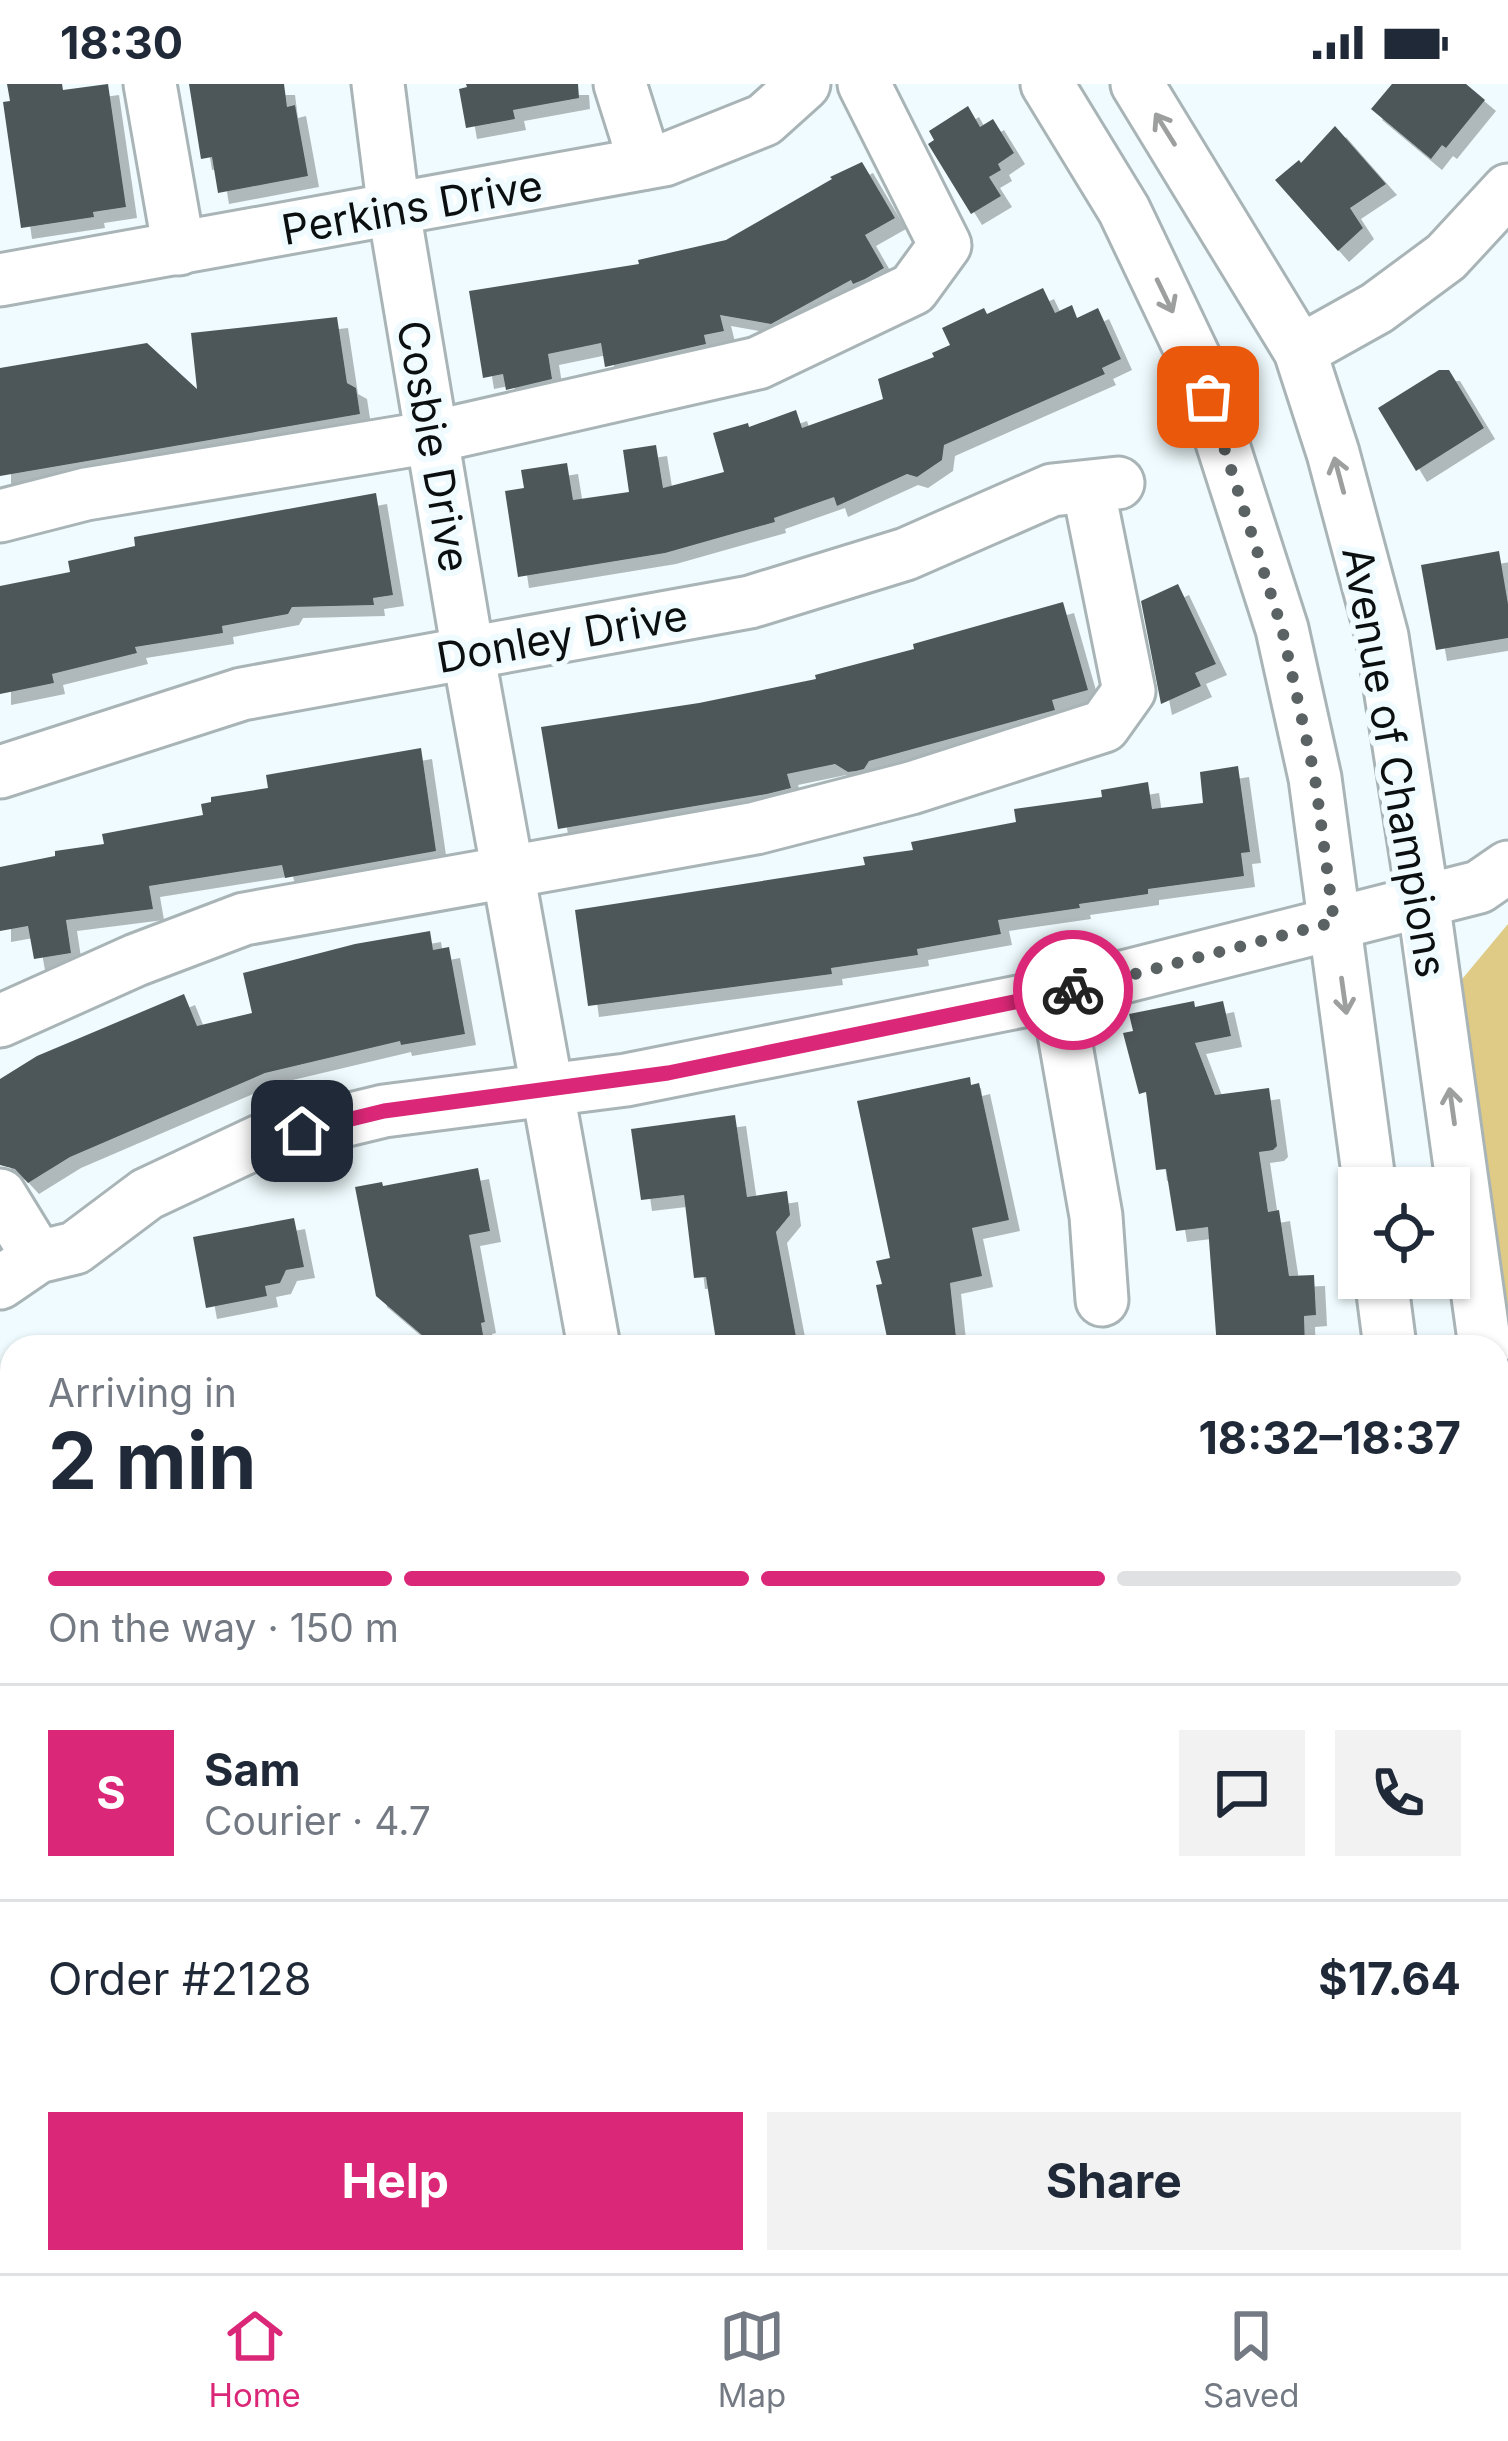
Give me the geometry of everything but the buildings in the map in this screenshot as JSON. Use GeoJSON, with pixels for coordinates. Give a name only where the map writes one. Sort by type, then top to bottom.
{"type":"FeatureCollection","features":[{"type":"Feature","properties":{"kind":"street"},"geometry":{"type":"LineString","coordinates":[[150,84],[178,249]]}},
{"type":"Feature","properties":{"kind":"street","name":"Cosbie Drive"},"geometry":{"type":"LineString","coordinates":[[378,84],[394,211],[468,652],[592,1335]]}},
{"type":"Feature","properties":{"kind":"street"},"geometry":{"type":"LineString","coordinates":[[620,84],[645,164]]}},
{"type":"Feature","properties":{"kind":"street","name":"Perkins Drive"},"geometry":{"type":"LineString","coordinates":[[0,280],[645,164],[764,120],[804,84]]}},
{"type":"Feature","properties":{"kind":"street"},"geometry":{"type":"LineString","coordinates":[[0,515],[86,494],[432,437],[758,362],[913,289],[945,245],[864,84]]}},
{"type":"Feature","properties":{"kind":"street","name":"Avenue of Champions"},"geometry":{"type":"LineString","coordinates":[[1047,84],[1124,211],[1196,361],[1282,629],[1315,778],[1367,1167]]}},
{"type":"Feature","properties":{"kind":"street","name":"Avenue of Champions"},"geometry":{"type":"LineString","coordinates":[[1137,84],[1300,351],[1333,453],[1382,636],[1424,900],[1483,1335]]}},
{"type":"Feature","properties":{"kind":"street"},"geometry":{"type":"LineString","coordinates":[[1300,351],[1377,308],[1446,257],[1508,190]]}},
{"type":"Feature","properties":{"kind":"street","name":"Donley Drive"},"geometry":{"type":"LineString","coordinates":[[0,772],[242,694],[750,602],[906,554],[1052,490],[1103,485],[1129,691],[1104,725],[911,788],[778,822],[507,872]]}},
{"type":"Feature","properties":{"kind":"street"},"geometry":{"type":"LineString","coordinates":[[0,1196],[19,1270],[74,1248],[146,1194],[260,1141],[384,1111],[730,1061],[1057,994],[1479,887],[1508,867]]}},
{"type":"Feature","properties":{"kind":"street"},"geometry":{"type":"LineString","coordinates":[[0,1021],[136,960],[244,919],[507,872]]}},
{"type":"Feature","properties":{"kind":"street"},"geometry":{"type":"LineString","coordinates":[[1057,994],[1096,1216],[1102,1300]]}},
{"type":"Feature","properties":{"kind":"street"},"geometry":{"type":"LineString","coordinates":[[1384,1299],[1389,1335]]}},
{"type":"Feature","properties":{"kind":"shaded area"},"geometry":{"type":"Polygon","coordinates":[[[1508,924],[1508,1314],[1458,984],[1508,924]]]}},
{"type":"Feature","properties":{"kind":"way so far"},"geometry":{"type":"LineString","coordinates":[[1073,990],[1334,922],[1315,778],[1282,629],[1208,397]]}},
{"type":"Feature","properties":{"kind":"route"},"geometry":{"type":"LineString","coordinates":[[302,1131],[384,1111],[668,1073],[1073,990]]}}]}
